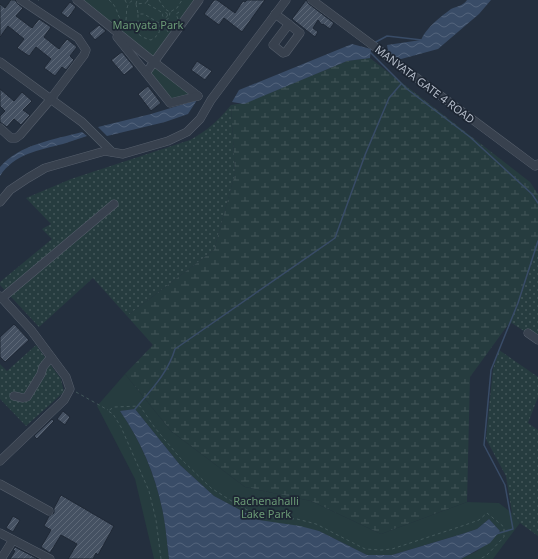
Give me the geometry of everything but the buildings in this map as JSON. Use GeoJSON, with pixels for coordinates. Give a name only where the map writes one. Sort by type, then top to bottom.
{"type":"FeatureCollection","features":[{"type":"Feature","properties":{"kind":"street"},"geometry":{"type":"LineString","coordinates":[[0,128],[11,138],[16,138],[20,135],[50,100],[84,55],[86,50],[78,38],[21,0]]}},
{"type":"Feature","properties":{"kind":"street"},"geometry":{"type":"LineString","coordinates":[[77,0],[109,27],[198,96],[170,103],[109,27]]}},
{"type":"Feature","properties":{"kind":"street"},"geometry":{"type":"LineString","coordinates":[[146,73],[200,0]]}},
{"type":"Feature","properties":{"kind":"street"},"geometry":{"type":"LineString","coordinates":[[0,202],[10,190],[45,168],[105,151],[123,154],[168,141],[187,132],[200,119],[206,107],[286,0]]}},
{"type":"Feature","properties":{"kind":"street","name":"MANYATA GATE 4 ROAD"},"geometry":{"type":"LineString","coordinates":[[312,0],[535,166],[538,164]]}},
{"type":"Feature","properties":{"kind":"street"},"geometry":{"type":"LineString","coordinates":[[275,14],[288,24]]}},
{"type":"Feature","properties":{"kind":"street"},"geometry":{"type":"LineString","coordinates":[[0,62],[82,122],[112,152]]}},
{"type":"Feature","properties":{"kind":"street"},"geometry":{"type":"LineString","coordinates":[[0,461],[64,400],[70,389],[66,377],[31,330],[1,297],[114,204]]}},
{"type":"Feature","properties":{"kind":"street"},"geometry":{"type":"LineString","coordinates":[[528,334],[538,340]]}},
{"type":"Feature","properties":{"kind":"street"},"geometry":{"type":"LineString","coordinates":[[14,396],[23,398],[27,397],[42,374],[43,367],[51,357]]}},
{"type":"Feature","properties":{"kind":"street"},"geometry":{"type":"LineString","coordinates":[[0,484],[49,511]]}},
{"type":"Feature","properties":{"kind":"street"},"geometry":{"type":"LineString","coordinates":[[0,533],[50,559]]}},
{"type":"Feature","properties":{"kind":"street"},"geometry":{"type":"LineString","coordinates":[[1,559],[13,540]]}},
{"type":"Feature","properties":{"kind":"path"},"geometry":{"type":"LineString","coordinates":[[109,0],[116,8],[119,19],[125,25],[133,28],[138,34],[145,38],[151,40],[158,36],[160,32],[159,23]]}},
{"type":"Feature","properties":{"kind":"path"},"geometry":{"type":"LineString","coordinates":[[125,0],[128,4]]}},
{"type":"Feature","properties":{"kind":"path"},"geometry":{"type":"LineString","coordinates":[[126,20],[128,4],[130,1],[134,0]]}},
{"type":"Feature","properties":{"kind":"path"},"geometry":{"type":"LineString","coordinates":[[133,28],[138,22],[137,0]]}},
{"type":"Feature","properties":{"kind":"path"},"geometry":{"type":"LineString","coordinates":[[159,0],[165,9],[170,12]]}},
{"type":"Feature","properties":{"kind":"path"},"geometry":{"type":"LineString","coordinates":[[159,23],[166,20],[170,12],[177,8],[182,0]]}},
{"type":"Feature","properties":{"kind":"path"},"geometry":{"type":"LineString","coordinates":[[136,4],[146,3],[163,13],[166,13],[167,17]]}},
{"type":"Feature","properties":{"kind":"path"},"geometry":{"type":"LineString","coordinates":[[178,19],[176,14],[179,12],[182,13]]}},
{"type":"Feature","properties":{"kind":"path"},"geometry":{"type":"LineString","coordinates":[[163,13],[163,16],[167,17]]}},
{"type":"Feature","properties":{"kind":"path"},"geometry":{"type":"LineString","coordinates":[[138,14],[144,14],[159,23]]}},
{"type":"Feature","properties":{"kind":"path"},"geometry":{"type":"LineString","coordinates":[[168,33],[166,28],[168,26],[172,26]]}},
{"type":"Feature","properties":{"kind":"path"},"geometry":{"type":"LineString","coordinates":[[70,389],[113,414],[121,427],[149,492],[156,520],[161,559]]}},
{"type":"Feature","properties":{"kind":"path"},"geometry":{"type":"LineString","coordinates":[[108,411],[114,408],[140,406],[155,428],[181,459],[211,488],[238,505],[261,517],[298,519],[316,524],[364,549],[392,549],[466,525],[479,520],[487,513],[504,527],[504,537],[486,556],[479,559]]}},
{"type":"Feature","properties":{"kind":"green space","name":"Manyata Park"},"geometry":{"type":"Polygon","coordinates":[[[82,0],[196,0],[153,59],[82,0]]]}},
{"type":"Feature","properties":{"kind":"green space"},"geometry":{"type":"Polygon","coordinates":[[[370,58],[530,182],[538,194],[538,248],[510,322],[470,377],[467,502],[381,534],[311,501],[245,487],[171,431],[125,374],[153,345],[127,316],[214,250],[235,174],[231,105],[244,103],[347,61],[370,58]]]}},
{"type":"Feature","properties":{"kind":"green space"},"geometry":{"type":"Polygon","coordinates":[[[154,66],[191,95],[171,99],[149,73],[154,66]]]}},
{"type":"Feature","properties":{"kind":"green space"},"geometry":{"type":"Polygon","coordinates":[[[231,105],[235,174],[214,250],[127,316],[93,278],[39,327],[0,285],[0,282],[52,239],[42,229],[51,224],[26,198],[71,179],[190,140],[212,125],[231,105]]]}},
{"type":"Feature","properties":{"kind":"green space"},"geometry":{"type":"Polygon","coordinates":[[[538,248],[538,340],[510,322],[538,248]]]}},
{"type":"Feature","properties":{"kind":"green space"},"geometry":{"type":"Polygon","coordinates":[[[36,345],[61,379],[64,392],[26,426],[0,399],[0,364],[7,371],[36,345]]]}},
{"type":"Feature","properties":{"kind":"green space"},"geometry":{"type":"Polygon","coordinates":[[[499,350],[538,377],[538,397],[528,423],[538,430],[538,536],[520,523],[512,513],[506,476],[486,439],[493,369],[499,350]]]}},
{"type":"Feature","properties":{"kind":"green space","name":"Rachenahalli Lake Park"},"geometry":{"type":"Polygon","coordinates":[[[125,374],[171,431],[245,487],[311,501],[381,534],[467,502],[499,503],[512,513],[520,523],[493,559],[461,559],[477,551],[500,531],[489,519],[477,529],[392,555],[367,555],[319,531],[259,520],[214,496],[180,465],[135,409],[120,411],[135,435],[147,460],[163,513],[169,559],[154,559],[135,479],[97,406],[125,374]]]}},
{"type":"Feature","properties":{"kind":"water"},"geometry":{"type":"Polygon","coordinates":[[[467,0],[491,0],[479,14],[438,49],[390,62],[387,45],[421,40],[426,31],[438,19],[451,9],[462,5],[467,0]]]}},
{"type":"Feature","properties":{"kind":"water"},"geometry":{"type":"Polygon","coordinates":[[[352,44],[371,49],[370,58],[347,61],[244,104],[232,102],[239,90],[352,44]]]}},
{"type":"Feature","properties":{"kind":"water"},"geometry":{"type":"Polygon","coordinates":[[[197,100],[188,114],[165,122],[107,136],[98,127],[151,114],[197,100]]]}},
{"type":"Feature","properties":{"kind":"water"},"geometry":{"type":"Polygon","coordinates":[[[82,132],[87,136],[36,151],[20,158],[12,163],[0,176],[0,167],[17,153],[38,144],[82,132]]]}},
{"type":"Feature","properties":{"kind":"water"},"geometry":{"type":"Polygon","coordinates":[[[135,409],[180,465],[214,496],[259,520],[300,526],[319,531],[367,555],[392,555],[477,529],[489,519],[500,531],[490,543],[461,559],[169,559],[164,519],[152,472],[135,434],[120,411],[135,409]]]}},
{"type":"Feature","properties":{"kind":"waterway"},"geometry":{"type":"LineString","coordinates":[[374,43],[387,36],[422,40]]}},
{"type":"Feature","properties":{"kind":"waterway"},"geometry":{"type":"LineString","coordinates":[[369,51],[407,89],[470,137],[532,194],[538,203]]}},
{"type":"Feature","properties":{"kind":"waterway"},"geometry":{"type":"LineString","coordinates":[[135,409],[163,374],[175,349],[335,238],[365,155],[389,98],[401,84]]}},
{"type":"Feature","properties":{"kind":"waterway"},"geometry":{"type":"LineString","coordinates":[[496,534],[513,529],[505,485],[484,445],[491,370],[518,303],[538,241]]}}]}
